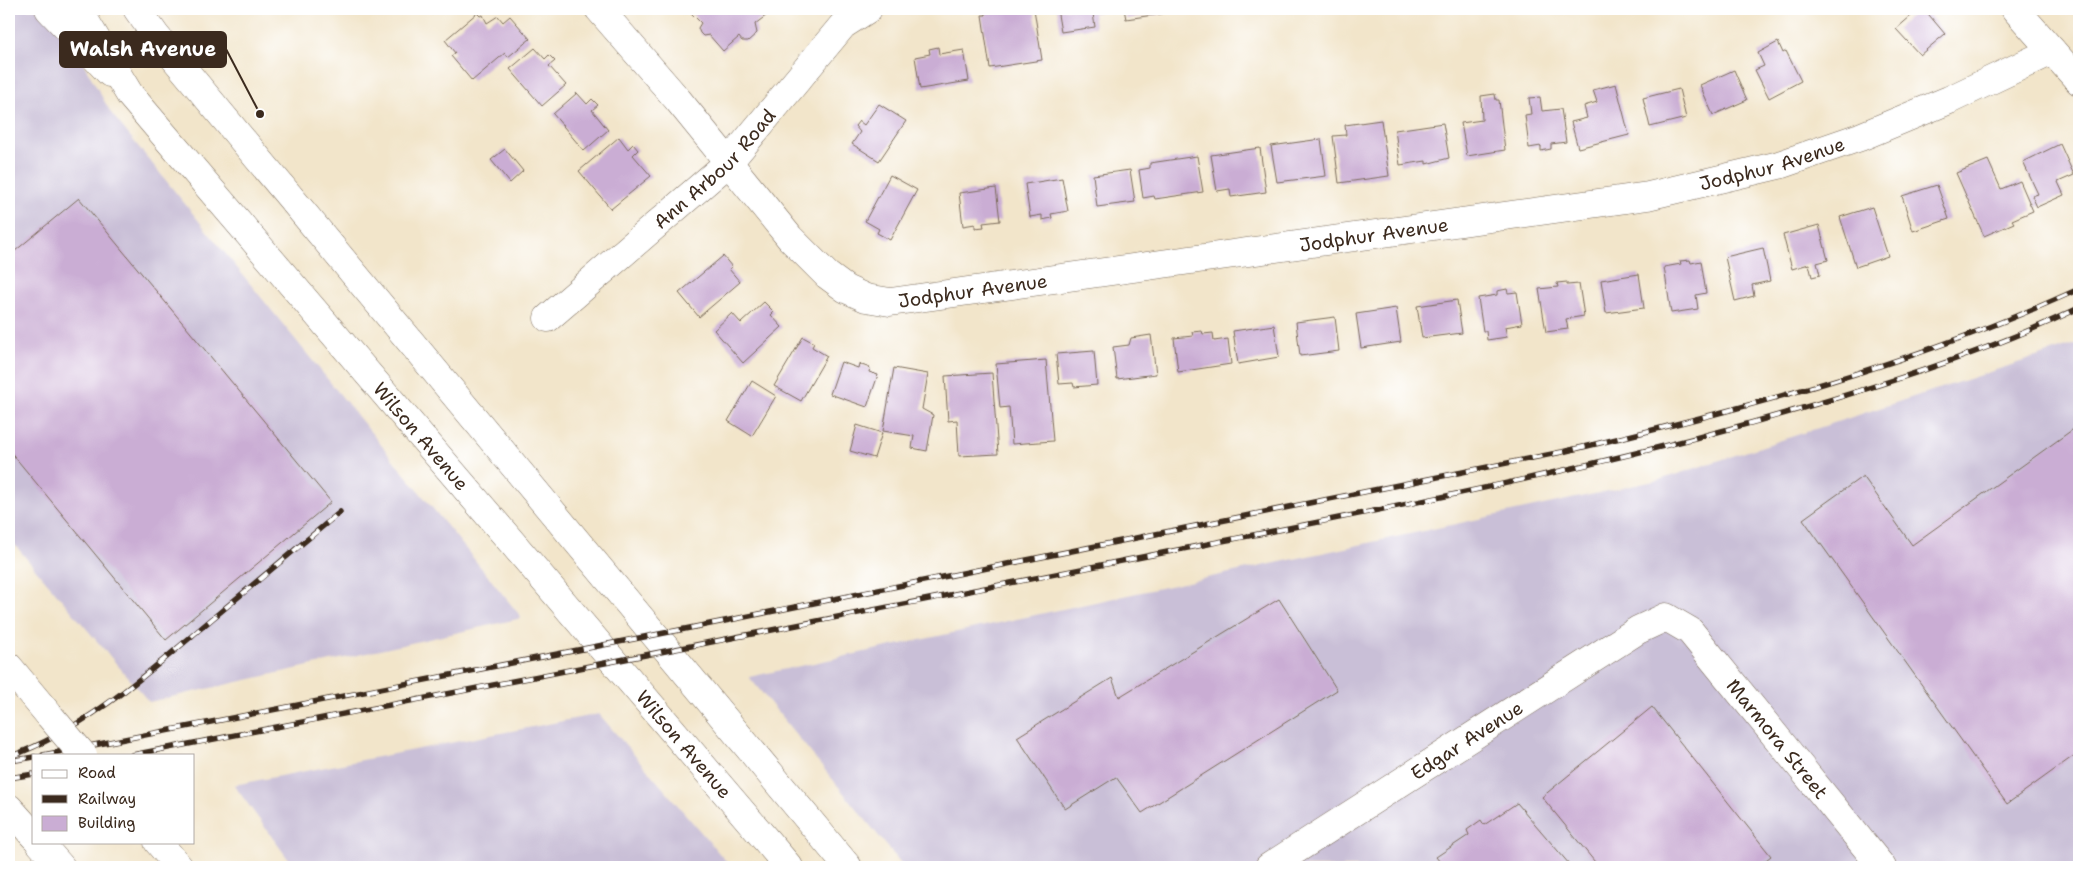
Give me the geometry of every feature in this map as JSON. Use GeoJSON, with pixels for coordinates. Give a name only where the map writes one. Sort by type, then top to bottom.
{"type":"FeatureCollection","features":[{"type":"Feature","properties":{"kind":"main road","name":"Wilson Avenue"},"geometry":{"type":"LineString","coordinates":[[49,9],[130,95],[789,867]]}},
{"type":"Feature","properties":{"kind":"main road"},"geometry":{"type":"LineString","coordinates":[[78,9],[130,95]]}},
{"type":"Feature","properties":{"kind":"main road"},"geometry":{"type":"LineString","coordinates":[[137,9],[156,36],[848,867]]}},
{"type":"Feature","properties":{"kind":"main road","name":"Jodphur Avenue"},"geometry":{"type":"LineString","coordinates":[[599,9],[729,162],[790,238],[827,275],[852,292],[866,298],[890,302],[1648,196],[1779,165],[1860,137],[1949,100],[2052,51]]}},
{"type":"Feature","properties":{"kind":"main road","name":"Ann Arbour Road"},"geometry":{"type":"LineString","coordinates":[[548,318],[729,162],[769,111],[791,89],[841,17],[868,9]]}},
{"type":"Feature","properties":{"kind":"main road"},"geometry":{"type":"LineString","coordinates":[[2015,9],[2079,81]]}},
{"type":"Feature","properties":{"kind":"main road","name":"Edgar Avenue"},"geometry":{"type":"LineString","coordinates":[[1269,867],[1638,630],[1666,617]]}},
{"type":"Feature","properties":{"kind":"main road","name":"Marmora Street"},"geometry":{"type":"LineString","coordinates":[[1666,617],[1690,631],[1882,867]]}},
{"type":"Feature","properties":{"kind":"main road"},"geometry":{"type":"LineString","coordinates":[[9,667],[82,754]]}},
{"type":"Feature","properties":{"kind":"main road"},"geometry":{"type":"LineString","coordinates":[[9,808],[32,834]]}},
{"type":"Feature","properties":{"kind":"main road"},"geometry":{"type":"LineString","coordinates":[[41,844],[61,867]]}},
{"type":"Feature","properties":{"kind":"main road"},"geometry":{"type":"LineString","coordinates":[[160,844],[179,867]]}},
{"type":"Feature","properties":{"kind":"shaded area"},"geometry":{"type":"Polygon","coordinates":[[[9,9],[53,9],[111,113],[522,618],[149,702],[9,538],[9,9]]]}},
{"type":"Feature","properties":{"kind":"shaded area"},"geometry":{"type":"Polygon","coordinates":[[[2079,343],[2079,867],[904,867],[749,677],[1659,480],[2079,343]]]}},
{"type":"Feature","properties":{"kind":"shaded area"},"geometry":{"type":"Polygon","coordinates":[[[599,714],[731,867],[294,867],[234,785],[599,714]]]}},
{"type":"Feature","properties":{"kind":"building"},"geometry":{"type":"Polygon","coordinates":[[[687,9],[761,9],[767,15],[755,24],[757,33],[748,41],[742,41],[739,37],[723,51],[709,35],[703,36],[700,33],[698,28],[701,23],[687,9]]]}},
{"type":"Feature","properties":{"kind":"building"},"geometry":{"type":"Polygon","coordinates":[[[985,9],[1034,9],[1042,60],[990,68],[982,15],[986,15],[985,9]]]}},
{"type":"Feature","properties":{"kind":"building"},"geometry":{"type":"Polygon","coordinates":[[[1057,9],[1109,9],[1109,11],[1093,13],[1095,27],[1061,32],[1057,9]]]}},
{"type":"Feature","properties":{"kind":"building"},"geometry":{"type":"Polygon","coordinates":[[[1124,9],[1174,9],[1174,12],[1126,19],[1124,9]]]}},
{"type":"Feature","properties":{"kind":"building"},"geometry":{"type":"Polygon","coordinates":[[[1919,9],[1924,9],[1945,34],[1920,55],[1896,29],[1919,9]]]}},
{"type":"Feature","properties":{"kind":"building"},"geometry":{"type":"Polygon","coordinates":[[[477,13],[480,16],[483,15],[487,23],[498,16],[503,22],[510,16],[530,39],[508,57],[505,53],[472,81],[451,56],[455,53],[445,40],[477,13]]]}},
{"type":"Feature","properties":{"kind":"building"},"geometry":{"type":"Polygon","coordinates":[[[1778,42],[1783,53],[1786,51],[1801,81],[1769,98],[1755,70],[1764,66],[1758,53],[1778,42]]]}},
{"type":"Feature","properties":{"kind":"building"},"geometry":{"type":"Polygon","coordinates":[[[938,47],[939,54],[964,50],[969,81],[920,89],[915,57],[930,54],[929,49],[938,47]]]}},
{"type":"Feature","properties":{"kind":"building"},"geometry":{"type":"Polygon","coordinates":[[[535,48],[545,59],[549,55],[555,61],[549,66],[566,85],[542,106],[510,69],[535,48]]]}},
{"type":"Feature","properties":{"kind":"building"},"geometry":{"type":"Polygon","coordinates":[[[1734,70],[1747,100],[1713,115],[1700,85],[1734,70]]]}},
{"type":"Feature","properties":{"kind":"building"},"geometry":{"type":"Polygon","coordinates":[[[1616,84],[1629,135],[1578,148],[1571,122],[1587,118],[1584,106],[1597,102],[1593,90],[1616,84]]]}},
{"type":"Feature","properties":{"kind":"building"},"geometry":{"type":"Polygon","coordinates":[[[1679,89],[1686,118],[1650,127],[1643,98],[1679,89]]]}},
{"type":"Feature","properties":{"kind":"building"},"geometry":{"type":"Polygon","coordinates":[[[577,93],[587,104],[592,99],[598,105],[592,110],[608,130],[584,151],[553,114],[577,93]]]}},
{"type":"Feature","properties":{"kind":"building"},"geometry":{"type":"Polygon","coordinates":[[[1495,94],[1496,100],[1499,100],[1505,150],[1467,156],[1461,123],[1482,120],[1481,96],[1495,94]]]}},
{"type":"Feature","properties":{"kind":"building"},"geometry":{"type":"Polygon","coordinates":[[[1540,97],[1542,111],[1561,109],[1566,142],[1551,144],[1551,149],[1541,151],[1541,146],[1529,148],[1525,115],[1531,114],[1529,98],[1540,97]]]}},
{"type":"Feature","properties":{"kind":"building"},"geometry":{"type":"Polygon","coordinates":[[[879,104],[906,121],[879,161],[852,144],[860,132],[855,126],[859,121],[864,125],[879,104]]]}},
{"type":"Feature","properties":{"kind":"building"},"geometry":{"type":"Polygon","coordinates":[[[1381,120],[1389,176],[1339,183],[1333,136],[1346,135],[1345,125],[1381,120]]]}},
{"type":"Feature","properties":{"kind":"building"},"geometry":{"type":"Polygon","coordinates":[[[1443,123],[1449,158],[1426,164],[1426,161],[1400,165],[1395,130],[1443,123]]]}},
{"type":"Feature","properties":{"kind":"building"},"geometry":{"type":"Polygon","coordinates":[[[619,137],[628,149],[633,144],[638,150],[633,155],[651,176],[611,209],[579,171],[619,137]]]}},
{"type":"Feature","properties":{"kind":"building"},"geometry":{"type":"Polygon","coordinates":[[[1321,139],[1326,176],[1277,182],[1271,146],[1321,139]]]}},
{"type":"Feature","properties":{"kind":"building"},"geometry":{"type":"Polygon","coordinates":[[[2060,144],[2074,175],[2058,182],[2064,195],[2037,207],[2032,196],[2038,194],[2023,162],[2060,144]]]}},
{"type":"Feature","properties":{"kind":"building"},"geometry":{"type":"Polygon","coordinates":[[[1260,148],[1266,192],[1231,197],[1230,189],[1217,191],[1211,155],[1260,148]]]}},
{"type":"Feature","properties":{"kind":"building"},"geometry":{"type":"Polygon","coordinates":[[[505,149],[523,171],[510,183],[491,160],[505,149]]]}},
{"type":"Feature","properties":{"kind":"building"},"geometry":{"type":"Polygon","coordinates":[[[1197,156],[1203,192],[1155,199],[1154,196],[1143,198],[1139,170],[1150,168],[1150,163],[1197,156]]]}},
{"type":"Feature","properties":{"kind":"building"},"geometry":{"type":"Polygon","coordinates":[[[1988,160],[2001,189],[2020,181],[2033,211],[2012,220],[2014,223],[1984,236],[1956,173],[1988,160]]]}},
{"type":"Feature","properties":{"kind":"building"},"geometry":{"type":"Polygon","coordinates":[[[1130,170],[1135,202],[1097,207],[1093,175],[1130,170]]]}},
{"type":"Feature","properties":{"kind":"building"},"geometry":{"type":"Polygon","coordinates":[[[890,175],[917,190],[890,240],[877,233],[879,229],[865,221],[890,175]]]}},
{"type":"Feature","properties":{"kind":"building"},"geometry":{"type":"Polygon","coordinates":[[[1062,178],[1068,211],[1051,214],[1052,218],[1042,220],[1042,215],[1030,217],[1025,184],[1062,178]]]}},
{"type":"Feature","properties":{"kind":"building"},"geometry":{"type":"Polygon","coordinates":[[[1937,185],[1949,219],[1913,231],[1902,196],[1937,185]]]}},
{"type":"Feature","properties":{"kind":"building"},"geometry":{"type":"Polygon","coordinates":[[[996,188],[1000,221],[983,223],[984,227],[975,228],[975,224],[963,226],[959,193],[996,188]]]}},
{"type":"Feature","properties":{"kind":"building"},"geometry":{"type":"Polygon","coordinates":[[[79,198],[331,502],[166,640],[9,450],[9,256],[79,198]]]}},
{"type":"Feature","properties":{"kind":"building"},"geometry":{"type":"Polygon","coordinates":[[[1872,207],[1888,256],[1856,267],[1840,217],[1872,207]]]}},
{"type":"Feature","properties":{"kind":"building"},"geometry":{"type":"Polygon","coordinates":[[[1819,225],[1828,260],[1817,263],[1820,275],[1812,277],[1809,264],[1792,269],[1783,235],[1819,225]]]}},
{"type":"Feature","properties":{"kind":"building"},"geometry":{"type":"Polygon","coordinates":[[[1763,248],[1770,281],[1752,285],[1754,296],[1735,301],[1725,257],[1763,248]]]}},
{"type":"Feature","properties":{"kind":"building"},"geometry":{"type":"Polygon","coordinates":[[[723,256],[732,267],[729,269],[740,282],[699,317],[679,293],[723,256]]]}},
{"type":"Feature","properties":{"kind":"building"},"geometry":{"type":"Polygon","coordinates":[[[1690,260],[1691,263],[1701,261],[1706,293],[1696,295],[1698,309],[1671,313],[1664,267],[1681,264],[1680,261],[1690,260]]]}},
{"type":"Feature","properties":{"kind":"building"},"geometry":{"type":"Polygon","coordinates":[[[1639,274],[1644,308],[1606,313],[1601,280],[1639,274]]]}},
{"type":"Feature","properties":{"kind":"building"},"geometry":{"type":"Polygon","coordinates":[[[1567,282],[1567,285],[1579,284],[1584,316],[1566,319],[1568,329],[1546,332],[1539,289],[1558,287],[1557,283],[1567,282]]]}},
{"type":"Feature","properties":{"kind":"building"},"geometry":{"type":"Polygon","coordinates":[[[1507,289],[1508,293],[1517,292],[1522,324],[1505,327],[1507,337],[1487,340],[1486,331],[1483,331],[1478,298],[1497,295],[1497,291],[1507,289]]]}},
{"type":"Feature","properties":{"kind":"building"},"geometry":{"type":"Polygon","coordinates":[[[1457,300],[1462,333],[1422,338],[1417,306],[1457,300]]]}},
{"type":"Feature","properties":{"kind":"building"},"geometry":{"type":"Polygon","coordinates":[[[764,302],[774,312],[771,315],[782,327],[743,363],[714,330],[732,313],[741,323],[764,302]]]}},
{"type":"Feature","properties":{"kind":"building"},"geometry":{"type":"Polygon","coordinates":[[[1396,308],[1401,342],[1361,348],[1356,314],[1396,308]]]}},
{"type":"Feature","properties":{"kind":"building"},"geometry":{"type":"Polygon","coordinates":[[[1335,317],[1339,351],[1300,356],[1296,322],[1335,317]]]}},
{"type":"Feature","properties":{"kind":"building"},"geometry":{"type":"Polygon","coordinates":[[[1274,325],[1279,357],[1238,364],[1233,331],[1274,325]]]}},
{"type":"Feature","properties":{"kind":"building"},"geometry":{"type":"Polygon","coordinates":[[[1202,331],[1203,334],[1213,333],[1214,341],[1228,339],[1231,364],[1178,372],[1174,338],[1193,336],[1192,332],[1202,331]]]}},
{"type":"Feature","properties":{"kind":"building"},"geometry":{"type":"Polygon","coordinates":[[[1151,335],[1156,374],[1117,379],[1113,347],[1129,345],[1131,338],[1151,335]]]}},
{"type":"Feature","properties":{"kind":"building"},"geometry":{"type":"Polygon","coordinates":[[[803,337],[814,343],[812,347],[827,356],[801,401],[774,386],[803,337]]]}},
{"type":"Feature","properties":{"kind":"building"},"geometry":{"type":"Polygon","coordinates":[[[1094,351],[1097,385],[1074,387],[1073,383],[1059,384],[1056,354],[1094,351]]]}},
{"type":"Feature","properties":{"kind":"building"},"geometry":{"type":"Polygon","coordinates":[[[1046,360],[1053,441],[1012,444],[1009,407],[1000,408],[996,364],[1046,360]]]}},
{"type":"Feature","properties":{"kind":"building"},"geometry":{"type":"Polygon","coordinates":[[[841,362],[858,368],[859,364],[870,368],[869,372],[878,375],[867,407],[830,394],[841,362]]]}},
{"type":"Feature","properties":{"kind":"building"},"geometry":{"type":"Polygon","coordinates":[[[894,368],[928,374],[922,409],[933,415],[927,451],[912,448],[914,436],[883,431],[894,368]]]}},
{"type":"Feature","properties":{"kind":"building"},"geometry":{"type":"Polygon","coordinates":[[[992,373],[998,454],[959,456],[957,420],[948,421],[945,376],[992,373]]]}},
{"type":"Feature","properties":{"kind":"building"},"geometry":{"type":"Polygon","coordinates":[[[752,381],[776,396],[752,436],[728,421],[752,381]]]}},
{"type":"Feature","properties":{"kind":"building"},"geometry":{"type":"Polygon","coordinates":[[[857,425],[882,433],[874,458],[850,451],[857,425]]]}},
{"type":"Feature","properties":{"kind":"building"},"geometry":{"type":"Polygon","coordinates":[[[2079,425],[2079,752],[2007,804],[1803,519],[1863,476],[1912,545],[2079,425]]]}},
{"type":"Feature","properties":{"kind":"building"},"geometry":{"type":"Polygon","coordinates":[[[1279,599],[1337,690],[1142,813],[1116,777],[1065,809],[1017,737],[1112,678],[1119,697],[1279,599]]]}},
{"type":"Feature","properties":{"kind":"building"},"geometry":{"type":"Polygon","coordinates":[[[1652,707],[1771,856],[1757,867],[1599,867],[1542,797],[1652,707]]]}},
{"type":"Feature","properties":{"kind":"building"},"geometry":{"type":"Polygon","coordinates":[[[1517,803],[1570,865],[1567,867],[1444,867],[1436,857],[1469,835],[1467,830],[1481,820],[1484,825],[1517,803]]]}},
{"type":"Feature","properties":{"kind":"railway"},"geometry":{"type":"LineString","coordinates":[[48,754],[700,626],[1562,452],[1694,420],[1889,363],[1953,341],[2079,289]]}},
{"type":"Feature","properties":{"kind":"railway"},"geometry":{"type":"LineString","coordinates":[[137,754],[536,677],[1504,484],[1723,431],[1868,388],[1975,352],[2079,308]]}},
{"type":"Feature","properties":{"kind":"railway"},"geometry":{"type":"LineString","coordinates":[[9,757],[62,733],[110,702],[156,666],[340,512]]}},
{"type":"Feature","properties":{"kind":"railway"},"geometry":{"type":"LineString","coordinates":[[16,760],[32,757]]}},
{"type":"Feature","properties":{"kind":"railway"},"geometry":{"type":"LineString","coordinates":[[9,778],[32,774]]}},
{"type":"Feature","properties":{"kind":"place","name":"Walsh Avenue"},"geometry":{"type":"Point","coordinates":[260,114]}}]}
